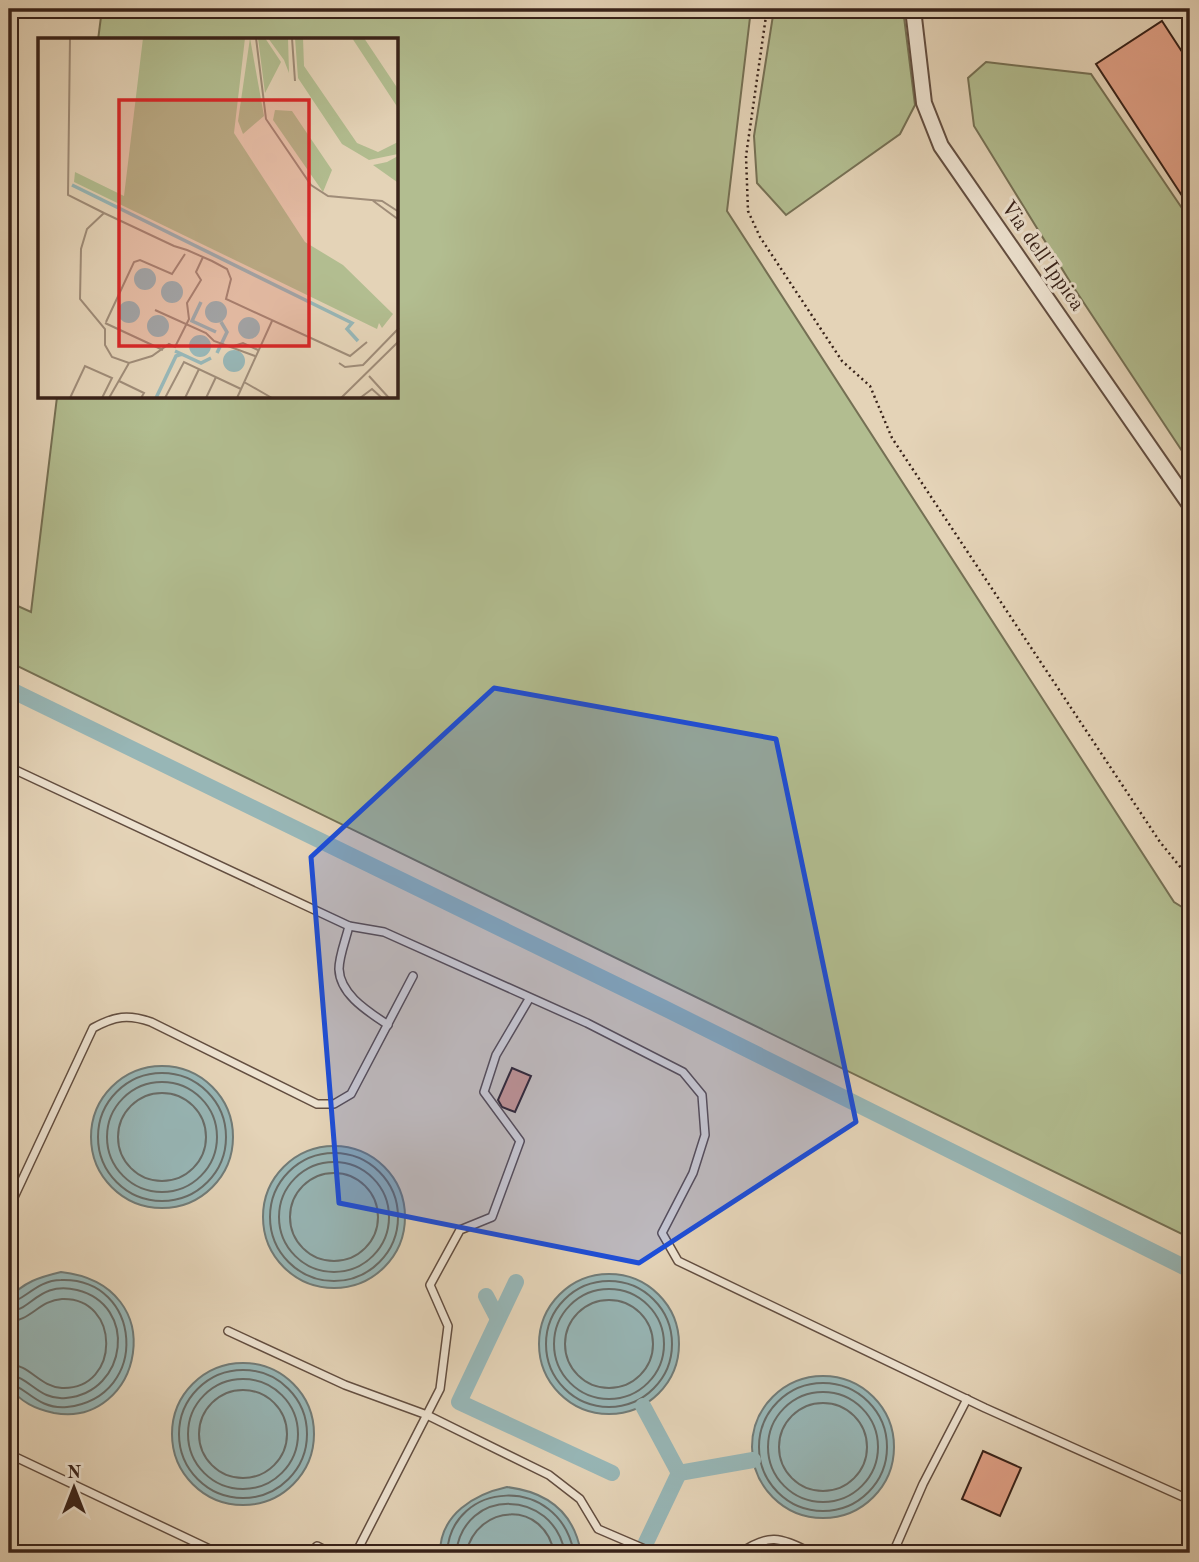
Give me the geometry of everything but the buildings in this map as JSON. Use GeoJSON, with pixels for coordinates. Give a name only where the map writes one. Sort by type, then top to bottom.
{"type":"FeatureCollection","features":[{"type":"Feature","properties":{"kind":"street","name":"Via dell'Ippica"},"geometry":{"type":"LineString","coordinates":[[913,9],[923,95],[941,146],[1190,505]]}},
{"type":"Feature","properties":{"kind":"lane"},"geometry":{"type":"LineString","coordinates":[[9,767],[349,926],[384,932],[587,1023],[683,1072],[702,1095],[705,1135],[693,1173],[662,1233],[678,1261],[967,1399],[1190,1500]]}},
{"type":"Feature","properties":{"kind":"lane"},"geometry":{"type":"LineString","coordinates":[[349,926],[339,968],[342,979],[359,1006],[388,1025]]}},
{"type":"Feature","properties":{"kind":"lane"},"geometry":{"type":"LineString","coordinates":[[9,1208],[93,1028],[113,1017],[134,1016],[152,1022],[317,1104],[334,1104],[351,1094],[413,976]]}},
{"type":"Feature","properties":{"kind":"lane"},"geometry":{"type":"LineString","coordinates":[[356,1553],[440,1389],[449,1326],[430,1285],[460,1230],[492,1217],[520,1141],[484,1092],[496,1055],[530,999]]}},
{"type":"Feature","properties":{"kind":"lane"},"geometry":{"type":"LineString","coordinates":[[228,1331],[345,1385],[427,1415],[549,1475],[580,1499],[598,1529],[654,1553]]}},
{"type":"Feature","properties":{"kind":"lane"},"geometry":{"type":"LineString","coordinates":[[893,1553],[923,1484],[967,1399]]}},
{"type":"Feature","properties":{"kind":"lane"},"geometry":{"type":"LineString","coordinates":[[9,1454],[218,1553]]}},
{"type":"Feature","properties":{"kind":"lane"},"geometry":{"type":"LineString","coordinates":[[740,1553],[761,1539],[781,1539],[812,1553]]}},
{"type":"Feature","properties":{"kind":"lane"},"geometry":{"type":"LineString","coordinates":[[310,1553],[317,1546],[331,1553]]}},
{"type":"Feature","properties":{"kind":"path"},"geometry":{"type":"LineString","coordinates":[[767,9],[745,166],[745,198],[754,228],[846,366],[870,386],[892,438],[1160,842],[1190,880]]}},
{"type":"Feature","properties":{"kind":"highlighted area"},"geometry":{"type":"Polygon","coordinates":[[[494,688],[776,739],[856,1122],[639,1263],[339,1203],[311,857],[494,688]]]}},
{"type":"Feature","properties":{"kind":"green space"},"geometry":{"type":"Polygon","coordinates":[[[102,9],[751,9],[727,211],[1174,902],[1190,912],[1190,1238],[9,662],[9,602],[31,612],[57,399],[399,399],[399,38],[98,38],[102,9]]]}},
{"type":"Feature","properties":{"kind":"green space"},"geometry":{"type":"Polygon","coordinates":[[[774,9],[903,9],[915,105],[900,134],[786,215],[757,183],[754,136],[774,9]]]}},
{"type":"Feature","properties":{"kind":"green space"},"geometry":{"type":"Polygon","coordinates":[[[986,62],[1091,74],[1190,220],[1190,463],[1072,285],[974,126],[968,78],[986,62]]]}},
{"type":"Feature","properties":{"kind":"water"},"geometry":{"type":"Polygon","coordinates":[[[162,1066],[189,1072],[212,1087],[227,1110],[233,1137],[227,1164],[212,1187],[189,1202],[162,1208],[135,1202],[112,1187],[97,1164],[91,1137],[97,1110],[112,1087],[135,1072],[162,1066]]]}},
{"type":"Feature","properties":{"kind":"water"},"geometry":{"type":"Polygon","coordinates":[[[334,1146],[361,1152],[384,1167],[399,1190],[405,1217],[399,1244],[384,1267],[361,1282],[334,1288],[307,1282],[284,1267],[269,1244],[263,1217],[269,1190],[284,1167],[307,1152],[334,1146]]]}},
{"type":"Feature","properties":{"kind":"water"},"geometry":{"type":"Polygon","coordinates":[[[61,1272],[97,1282],[120,1302],[132,1327],[133,1353],[125,1379],[108,1400],[84,1412],[54,1413],[41,1409],[24,1401],[9,1387],[9,1299],[32,1281],[61,1272]]]}},
{"type":"Feature","properties":{"kind":"water"},"geometry":{"type":"Polygon","coordinates":[[[609,1274],[636,1279],[659,1294],[674,1317],[679,1344],[674,1371],[659,1394],[636,1409],[609,1414],[582,1409],[559,1394],[544,1371],[539,1344],[544,1317],[559,1294],[582,1279],[609,1274]]]}},
{"type":"Feature","properties":{"kind":"water"},"geometry":{"type":"Polygon","coordinates":[[[243,1363],[270,1369],[293,1384],[308,1407],[314,1434],[308,1461],[293,1484],[270,1499],[243,1505],[216,1499],[193,1484],[178,1461],[172,1434],[178,1407],[193,1384],[216,1369],[243,1363]]]}},
{"type":"Feature","properties":{"kind":"water"},"geometry":{"type":"Polygon","coordinates":[[[823,1376],[850,1382],[873,1397],[888,1420],[894,1447],[888,1474],[873,1497],[850,1512],[823,1518],[796,1512],[773,1497],[758,1474],[752,1447],[758,1420],[773,1397],[796,1382],[823,1376]]]}},
{"type":"Feature","properties":{"kind":"water"},"geometry":{"type":"Polygon","coordinates":[[[507,1487],[535,1494],[557,1506],[572,1526],[581,1553],[440,1553],[446,1527],[462,1508],[483,1495],[507,1487]]]}},
{"type":"Feature","properties":{"kind":"waterway"},"geometry":{"type":"LineString","coordinates":[[9,689],[664,1008],[1190,1270]]}},
{"type":"Feature","properties":{"kind":"waterway"},"geometry":{"type":"LineString","coordinates":[[516,1282],[459,1402],[612,1473]]}},
{"type":"Feature","properties":{"kind":"waterway"},"geometry":{"type":"LineString","coordinates":[[486,1296],[498,1319]]}},
{"type":"Feature","properties":{"kind":"waterway"},"geometry":{"type":"LineString","coordinates":[[641,1553],[679,1473],[643,1406]]}},
{"type":"Feature","properties":{"kind":"waterway"},"geometry":{"type":"LineString","coordinates":[[679,1473],[753,1460]]}}]}
